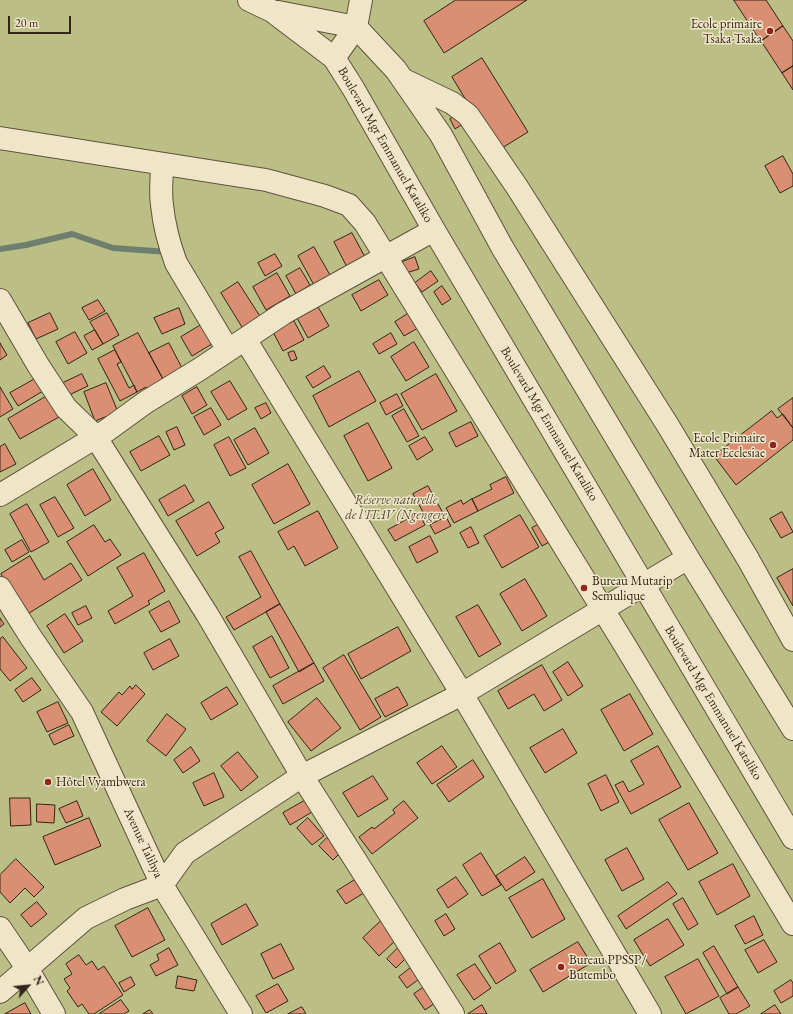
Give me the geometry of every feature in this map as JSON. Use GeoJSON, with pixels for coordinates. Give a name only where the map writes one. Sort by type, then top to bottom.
{"type":"FeatureCollection","features":[{"type":"Feature","properties":{"kind":"street"},"geometry":{"type":"LineString","coordinates":[[249,0],[272,11],[356,26],[396,70],[441,135],[502,247],[688,558],[793,729]]}},
{"type":"Feature","properties":{"kind":"street"},"geometry":{"type":"LineString","coordinates":[[334,58],[356,26],[361,0]]}},
{"type":"Feature","properties":{"kind":"street","name":"Boulevard Mgr Emmanuel Kataliko"},"geometry":{"type":"LineString","coordinates":[[272,11],[334,58],[353,88],[434,230],[793,838]]}},
{"type":"Feature","properties":{"kind":"street"},"geometry":{"type":"LineString","coordinates":[[403,80],[452,103],[468,115],[518,188],[667,424],[748,559],[793,640]]}},
{"type":"Feature","properties":{"kind":"street"},"geometry":{"type":"LineString","coordinates":[[0,138],[266,180],[324,196],[349,205],[365,223],[793,924]]}},
{"type":"Feature","properties":{"kind":"street"},"geometry":{"type":"LineString","coordinates":[[162,164],[162,204],[166,232],[176,264],[236,345],[462,694],[650,1014]]}},
{"type":"Feature","properties":{"kind":"street"},"geometry":{"type":"LineString","coordinates":[[0,495],[106,431],[146,402],[284,313],[434,230]]}},
{"type":"Feature","properties":{"kind":"street"},"geometry":{"type":"LineString","coordinates":[[0,300],[38,365],[66,408],[96,436],[207,614],[302,776],[453,1014]]}},
{"type":"Feature","properties":{"kind":"street"},"geometry":{"type":"LineString","coordinates":[[0,992],[86,918],[125,899],[162,885],[185,853],[302,776],[462,694],[688,558]]}},
{"type":"Feature","properties":{"kind":"street","name":"Avenue Talihya"},"geometry":{"type":"LineString","coordinates":[[0,588],[30,636],[82,712],[162,885],[241,1014]]}},
{"type":"Feature","properties":{"kind":"street"},"geometry":{"type":"LineString","coordinates":[[0,928],[27,968],[54,1014]]}},
{"type":"Feature","properties":{"kind":"green space","name":"Réserve naturelle de l'ITAV (Ngengere"},"geometry":{"type":"Polygon","coordinates":[[[0,0],[793,0],[793,1014],[0,1014],[0,0]]]}},
{"type":"Feature","properties":{"kind":"building"},"geometry":{"type":"Polygon","coordinates":[[[456,0],[527,0],[444,53],[424,21],[456,0]]]}},
{"type":"Feature","properties":{"kind":"building"},"geometry":{"type":"Polygon","coordinates":[[[734,0],[766,0],[783,26],[761,41],[734,0]]]}},
{"type":"Feature","properties":{"kind":"building"},"geometry":{"type":"Polygon","coordinates":[[[783,26],[793,41],[793,66],[782,73],[761,41],[783,26]]]}},
{"type":"Feature","properties":{"kind":"building"},"geometry":{"type":"Polygon","coordinates":[[[482,58],[528,132],[497,151],[452,77],[482,58]]]}},
{"type":"Feature","properties":{"kind":"building"},"geometry":{"type":"Polygon","coordinates":[[[793,66],[793,90],[782,73],[793,66]]]}},
{"type":"Feature","properties":{"kind":"building"},"geometry":{"type":"Polygon","coordinates":[[[458,115],[463,124],[455,129],[450,119],[458,115]]]}},
{"type":"Feature","properties":{"kind":"building"},"geometry":{"type":"Polygon","coordinates":[[[783,156],[793,174],[793,186],[780,193],[765,166],[783,156]]]}},
{"type":"Feature","properties":{"kind":"building"},"geometry":{"type":"Polygon","coordinates":[[[352,233],[366,259],[348,269],[334,242],[352,233]]]}},
{"type":"Feature","properties":{"kind":"building"},"geometry":{"type":"Polygon","coordinates":[[[314,247],[330,275],[314,285],[298,256],[314,247]]]}},
{"type":"Feature","properties":{"kind":"building"},"geometry":{"type":"Polygon","coordinates":[[[275,254],[282,266],[265,276],[258,263],[275,254]]]}},
{"type":"Feature","properties":{"kind":"building"},"geometry":{"type":"Polygon","coordinates":[[[415,257],[419,269],[406,273],[402,262],[415,257]]]}},
{"type":"Feature","properties":{"kind":"building"},"geometry":{"type":"Polygon","coordinates":[[[300,268],[310,285],[296,294],[286,276],[300,268]]]}},
{"type":"Feature","properties":{"kind":"building"},"geometry":{"type":"Polygon","coordinates":[[[431,271],[438,281],[422,292],[415,283],[431,271]]]}},
{"type":"Feature","properties":{"kind":"building"},"geometry":{"type":"Polygon","coordinates":[[[277,273],[290,296],[266,310],[253,287],[277,273]]]}},
{"type":"Feature","properties":{"kind":"building"},"geometry":{"type":"Polygon","coordinates":[[[379,280],[388,295],[361,311],[352,295],[379,280]]]}},
{"type":"Feature","properties":{"kind":"building"},"geometry":{"type":"Polygon","coordinates":[[[238,282],[263,321],[245,332],[221,293],[238,282]]]}},
{"type":"Feature","properties":{"kind":"building"},"geometry":{"type":"Polygon","coordinates":[[[442,286],[451,299],[442,305],[434,292],[442,286]]]}},
{"type":"Feature","properties":{"kind":"building"},"geometry":{"type":"Polygon","coordinates":[[[98,300],[105,311],[89,320],[82,308],[98,300]]]}},
{"type":"Feature","properties":{"kind":"building"},"geometry":{"type":"Polygon","coordinates":[[[318,307],[329,326],[308,338],[297,318],[318,307]]]}},
{"type":"Feature","properties":{"kind":"building"},"geometry":{"type":"Polygon","coordinates":[[[179,308],[185,324],[162,334],[154,318],[179,308]]]}},
{"type":"Feature","properties":{"kind":"building"},"geometry":{"type":"Polygon","coordinates":[[[50,313],[58,329],[36,339],[28,323],[50,313]]]}},
{"type":"Feature","properties":{"kind":"building"},"geometry":{"type":"Polygon","coordinates":[[[107,313],[119,335],[103,344],[90,322],[107,313]]]}},
{"type":"Feature","properties":{"kind":"building"},"geometry":{"type":"Polygon","coordinates":[[[409,313],[418,328],[404,336],[395,322],[409,313]]]}},
{"type":"Feature","properties":{"kind":"building"},"geometry":{"type":"Polygon","coordinates":[[[294,321],[304,340],[283,351],[273,332],[294,321]]]}},
{"type":"Feature","properties":{"kind":"building"},"geometry":{"type":"Polygon","coordinates":[[[201,325],[212,344],[192,356],[181,337],[201,325]]]}},
{"type":"Feature","properties":{"kind":"building"},"geometry":{"type":"Polygon","coordinates":[[[95,330],[103,344],[92,350],[84,336],[95,330]]]}},
{"type":"Feature","properties":{"kind":"building"},"geometry":{"type":"Polygon","coordinates":[[[75,332],[87,353],[68,364],[56,342],[75,332]]]}},
{"type":"Feature","properties":{"kind":"building"},"geometry":{"type":"Polygon","coordinates":[[[138,333],[165,383],[149,392],[146,387],[137,392],[113,346],[138,333]]]}},
{"type":"Feature","properties":{"kind":"building"},"geometry":{"type":"Polygon","coordinates":[[[391,333],[397,344],[379,354],[373,344],[391,333]]]}},
{"type":"Feature","properties":{"kind":"building"},"geometry":{"type":"Polygon","coordinates":[[[414,342],[429,367],[406,381],[391,357],[414,342]]]}},
{"type":"Feature","properties":{"kind":"building"},"geometry":{"type":"Polygon","coordinates":[[[0,343],[7,355],[0,360],[0,343]]]}},
{"type":"Feature","properties":{"kind":"building"},"geometry":{"type":"Polygon","coordinates":[[[169,343],[182,368],[163,379],[149,353],[169,343]]]}},
{"type":"Feature","properties":{"kind":"building"},"geometry":{"type":"Polygon","coordinates":[[[115,350],[121,362],[117,364],[129,388],[134,385],[137,392],[120,401],[98,359],[115,350]]]}},
{"type":"Feature","properties":{"kind":"building"},"geometry":{"type":"Polygon","coordinates":[[[294,351],[297,359],[291,361],[288,353],[294,351]]]}},
{"type":"Feature","properties":{"kind":"building"},"geometry":{"type":"Polygon","coordinates":[[[324,366],[331,377],[313,388],[306,377],[324,366]]]}},
{"type":"Feature","properties":{"kind":"building"},"geometry":{"type":"Polygon","coordinates":[[[359,371],[376,401],[329,427],[313,396],[359,371]]]}},
{"type":"Feature","properties":{"kind":"building"},"geometry":{"type":"Polygon","coordinates":[[[82,374],[88,386],[69,395],[63,383],[82,374]]]}},
{"type":"Feature","properties":{"kind":"building"},"geometry":{"type":"Polygon","coordinates":[[[436,374],[457,411],[422,430],[401,394],[436,374]]]}},
{"type":"Feature","properties":{"kind":"building"},"geometry":{"type":"Polygon","coordinates":[[[35,379],[43,391],[18,406],[10,393],[35,379]]]}},
{"type":"Feature","properties":{"kind":"building"},"geometry":{"type":"Polygon","coordinates":[[[230,381],[247,409],[228,420],[211,392],[230,381]]]}},
{"type":"Feature","properties":{"kind":"building"},"geometry":{"type":"Polygon","coordinates":[[[106,383],[118,412],[95,421],[84,392],[106,383]]]}},
{"type":"Feature","properties":{"kind":"building"},"geometry":{"type":"Polygon","coordinates":[[[0,387],[13,409],[0,417],[0,387]]]}},
{"type":"Feature","properties":{"kind":"building"},"geometry":{"type":"Polygon","coordinates":[[[197,387],[207,405],[192,414],[182,396],[197,387]]]}},
{"type":"Feature","properties":{"kind":"building"},"geometry":{"type":"Polygon","coordinates":[[[397,394],[403,406],[386,415],[380,403],[397,394]]]}},
{"type":"Feature","properties":{"kind":"building"},"geometry":{"type":"Polygon","coordinates":[[[47,396],[59,417],[20,439],[8,419],[47,396]]]}},
{"type":"Feature","properties":{"kind":"building"},"geometry":{"type":"Polygon","coordinates":[[[793,398],[793,428],[778,409],[793,398]]]}},
{"type":"Feature","properties":{"kind":"building"},"geometry":{"type":"Polygon","coordinates":[[[266,403],[271,413],[261,419],[255,408],[266,403]]]}},
{"type":"Feature","properties":{"kind":"building"},"geometry":{"type":"Polygon","coordinates":[[[211,408],[221,425],[204,435],[194,417],[211,408]]]}},
{"type":"Feature","properties":{"kind":"building"},"geometry":{"type":"Polygon","coordinates":[[[404,409],[419,436],[407,442],[392,416],[404,409]]]}},
{"type":"Feature","properties":{"kind":"building"},"geometry":{"type":"Polygon","coordinates":[[[772,411],[777,418],[783,414],[793,428],[793,440],[736,485],[714,456],[772,411]]]}},
{"type":"Feature","properties":{"kind":"building"},"geometry":{"type":"Polygon","coordinates":[[[471,422],[478,436],[456,447],[449,433],[471,422]]]}},
{"type":"Feature","properties":{"kind":"building"},"geometry":{"type":"Polygon","coordinates":[[[368,423],[392,468],[368,481],[344,436],[368,423]]]}},
{"type":"Feature","properties":{"kind":"building"},"geometry":{"type":"Polygon","coordinates":[[[177,427],[185,445],[174,450],[166,432],[177,427]]]}},
{"type":"Feature","properties":{"kind":"building"},"geometry":{"type":"Polygon","coordinates":[[[255,428],[269,453],[248,465],[234,440],[255,428]]]}},
{"type":"Feature","properties":{"kind":"building"},"geometry":{"type":"Polygon","coordinates":[[[159,436],[170,455],[141,471],[130,452],[159,436]]]}},
{"type":"Feature","properties":{"kind":"building"},"geometry":{"type":"Polygon","coordinates":[[[229,437],[246,468],[230,476],[214,445],[229,437]]]}},
{"type":"Feature","properties":{"kind":"building"},"geometry":{"type":"Polygon","coordinates":[[[425,437],[433,450],[417,460],[409,446],[425,437]]]}},
{"type":"Feature","properties":{"kind":"building"},"geometry":{"type":"Polygon","coordinates":[[[5,444],[16,464],[0,472],[0,447],[5,444]]]}},
{"type":"Feature","properties":{"kind":"building"},"geometry":{"type":"Polygon","coordinates":[[[288,464],[310,504],[274,524],[252,485],[288,464]]]}},
{"type":"Feature","properties":{"kind":"building"},"geometry":{"type":"Polygon","coordinates":[[[93,469],[111,500],[85,516],[67,485],[93,469]]]}},
{"type":"Feature","properties":{"kind":"building"},"geometry":{"type":"Polygon","coordinates":[[[506,477],[514,493],[478,511],[472,499],[492,489],[490,485],[506,477]]]}},
{"type":"Feature","properties":{"kind":"building"},"geometry":{"type":"Polygon","coordinates":[[[185,485],[194,501],[168,516],[159,500],[185,485]]]}},
{"type":"Feature","properties":{"kind":"building"},"geometry":{"type":"Polygon","coordinates":[[[428,486],[443,513],[428,521],[413,494],[428,486]]]}},
{"type":"Feature","properties":{"kind":"building"},"geometry":{"type":"Polygon","coordinates":[[[55,497],[74,528],[58,537],[40,505],[55,497]]]}},
{"type":"Feature","properties":{"kind":"building"},"geometry":{"type":"Polygon","coordinates":[[[472,499],[478,511],[454,523],[446,508],[461,500],[463,504],[472,499]]]}},
{"type":"Feature","properties":{"kind":"building"},"geometry":{"type":"Polygon","coordinates":[[[209,502],[224,528],[215,533],[220,542],[197,556],[176,521],[209,502]]]}},
{"type":"Feature","properties":{"kind":"building"},"geometry":{"type":"Polygon","coordinates":[[[27,504],[49,542],[31,552],[10,514],[27,504]]]}},
{"type":"Feature","properties":{"kind":"building"},"geometry":{"type":"Polygon","coordinates":[[[318,511],[338,548],[305,566],[294,546],[288,550],[278,532],[318,511]]]}},
{"type":"Feature","properties":{"kind":"building"},"geometry":{"type":"Polygon","coordinates":[[[782,512],[793,532],[781,538],[770,519],[782,512]]]}},
{"type":"Feature","properties":{"kind":"building"},"geometry":{"type":"Polygon","coordinates":[[[419,513],[425,525],[395,541],[388,530],[419,513]]]}},
{"type":"Feature","properties":{"kind":"building"},"geometry":{"type":"Polygon","coordinates":[[[520,515],[539,547],[502,568],[484,536],[520,515]]]}},
{"type":"Feature","properties":{"kind":"building"},"geometry":{"type":"Polygon","coordinates":[[[446,517],[451,526],[435,534],[430,525],[446,517]]]}},
{"type":"Feature","properties":{"kind":"building"},"geometry":{"type":"Polygon","coordinates":[[[543,522],[553,540],[542,546],[532,528],[543,522]]]}},
{"type":"Feature","properties":{"kind":"building"},"geometry":{"type":"Polygon","coordinates":[[[94,525],[105,542],[110,539],[121,555],[88,576],[67,542],[94,525]]]}},
{"type":"Feature","properties":{"kind":"building"},"geometry":{"type":"Polygon","coordinates":[[[471,527],[479,543],[468,548],[460,533],[471,527]]]}},
{"type":"Feature","properties":{"kind":"building"},"geometry":{"type":"Polygon","coordinates":[[[430,536],[438,552],[417,563],[409,547],[430,536]]]}},
{"type":"Feature","properties":{"kind":"building"},"geometry":{"type":"Polygon","coordinates":[[[22,540],[29,552],[12,562],[5,550],[22,540]]]}},
{"type":"Feature","properties":{"kind":"building"},"geometry":{"type":"Polygon","coordinates":[[[251,551],[280,604],[234,630],[226,617],[261,597],[239,557],[251,551]]]}},
{"type":"Feature","properties":{"kind":"building"},"geometry":{"type":"Polygon","coordinates":[[[144,553],[165,591],[148,601],[150,604],[115,624],[108,611],[133,596],[117,568],[144,553]]]}},
{"type":"Feature","properties":{"kind":"building"},"geometry":{"type":"Polygon","coordinates":[[[30,556],[44,580],[71,563],[82,580],[26,615],[1,574],[30,556]]]}},
{"type":"Feature","properties":{"kind":"building"},"geometry":{"type":"Polygon","coordinates":[[[793,569],[793,606],[777,578],[793,569]]]}},
{"type":"Feature","properties":{"kind":"building"},"geometry":{"type":"Polygon","coordinates":[[[525,579],[547,616],[522,631],[500,594],[525,579]]]}},
{"type":"Feature","properties":{"kind":"building"},"geometry":{"type":"Polygon","coordinates":[[[169,601],[180,622],[161,632],[149,612],[169,601]]]}},
{"type":"Feature","properties":{"kind":"building"},"geometry":{"type":"Polygon","coordinates":[[[280,604],[314,663],[299,672],[266,612],[280,604]]]}},
{"type":"Feature","properties":{"kind":"building"},"geometry":{"type":"Polygon","coordinates":[[[478,605],[501,644],[479,657],[456,617],[478,605]]]}},
{"type":"Feature","properties":{"kind":"building"},"geometry":{"type":"Polygon","coordinates":[[[86,606],[92,618],[78,625],[72,613],[86,606]]]}},
{"type":"Feature","properties":{"kind":"building"},"geometry":{"type":"Polygon","coordinates":[[[65,614],[83,641],[64,653],[47,626],[65,614]]]}},
{"type":"Feature","properties":{"kind":"building"},"geometry":{"type":"Polygon","coordinates":[[[0,618],[4,624],[0,627],[0,618]]]}},
{"type":"Feature","properties":{"kind":"building"},"geometry":{"type":"Polygon","coordinates":[[[398,627],[411,651],[361,679],[348,654],[398,627]]]}},
{"type":"Feature","properties":{"kind":"building"},"geometry":{"type":"Polygon","coordinates":[[[272,636],[289,668],[270,678],[253,647],[272,636]]]}},
{"type":"Feature","properties":{"kind":"building"},"geometry":{"type":"Polygon","coordinates":[[[3,637],[27,668],[10,681],[0,669],[0,639],[3,637]]]}},
{"type":"Feature","properties":{"kind":"building"},"geometry":{"type":"Polygon","coordinates":[[[170,639],[179,656],[153,670],[144,653],[170,639]]]}},
{"type":"Feature","properties":{"kind":"building"},"geometry":{"type":"Polygon","coordinates":[[[344,655],[381,717],[360,730],[323,668],[344,655]]]}},
{"type":"Feature","properties":{"kind":"building"},"geometry":{"type":"Polygon","coordinates":[[[568,662],[583,686],[568,696],[553,672],[568,662]]]}},
{"type":"Feature","properties":{"kind":"building"},"geometry":{"type":"Polygon","coordinates":[[[314,663],[324,681],[283,704],[273,686],[314,663]]]}},
{"type":"Feature","properties":{"kind":"building"},"geometry":{"type":"Polygon","coordinates":[[[542,665],[562,700],[544,711],[534,694],[508,709],[498,691],[542,665]]]}},
{"type":"Feature","properties":{"kind":"building"},"geometry":{"type":"Polygon","coordinates":[[[32,678],[41,690],[23,702],[15,690],[32,678]]]}},
{"type":"Feature","properties":{"kind":"building"},"geometry":{"type":"Polygon","coordinates":[[[136,685],[145,694],[117,726],[101,712],[119,692],[122,695],[130,686],[132,689],[136,685]]]}},
{"type":"Feature","properties":{"kind":"building"},"geometry":{"type":"Polygon","coordinates":[[[227,687],[238,704],[211,720],[201,703],[227,687]]]}},
{"type":"Feature","properties":{"kind":"building"},"geometry":{"type":"Polygon","coordinates":[[[398,687],[408,705],[385,717],[375,699],[398,687]]]}},
{"type":"Feature","properties":{"kind":"building"},"geometry":{"type":"Polygon","coordinates":[[[630,694],[653,734],[624,751],[601,710],[630,694]]]}},
{"type":"Feature","properties":{"kind":"building"},"geometry":{"type":"Polygon","coordinates":[[[317,698],[341,728],[311,751],[288,722],[317,698]]]}},
{"type":"Feature","properties":{"kind":"building"},"geometry":{"type":"Polygon","coordinates":[[[58,702],[68,723],[47,732],[37,712],[58,702]]]}},
{"type":"Feature","properties":{"kind":"building"},"geometry":{"type":"Polygon","coordinates":[[[167,714],[186,729],[166,756],[147,741],[167,714]]]}},
{"type":"Feature","properties":{"kind":"building"},"geometry":{"type":"Polygon","coordinates":[[[69,725],[74,736],[54,745],[49,735],[69,725]]]}},
{"type":"Feature","properties":{"kind":"building"},"geometry":{"type":"Polygon","coordinates":[[[563,729],[577,753],[545,773],[530,748],[563,729]]]}},
{"type":"Feature","properties":{"kind":"building"},"geometry":{"type":"Polygon","coordinates":[[[442,746],[457,767],[432,784],[417,763],[442,746]]]}},
{"type":"Feature","properties":{"kind":"building"},"geometry":{"type":"Polygon","coordinates":[[[658,746],[681,787],[631,814],[615,785],[623,781],[629,792],[644,784],[631,761],[658,746]]]}},
{"type":"Feature","properties":{"kind":"building"},"geometry":{"type":"Polygon","coordinates":[[[191,747],[200,761],[183,773],[174,760],[191,747]]]}},
{"type":"Feature","properties":{"kind":"building"},"geometry":{"type":"Polygon","coordinates":[[[238,752],[258,777],[241,791],[221,766],[238,752]]]}},
{"type":"Feature","properties":{"kind":"building"},"geometry":{"type":"Polygon","coordinates":[[[473,760],[484,777],[449,802],[437,785],[473,760]]]}},
{"type":"Feature","properties":{"kind":"building"},"geometry":{"type":"Polygon","coordinates":[[[214,773],[224,797],[204,806],[193,783],[214,773]]]}},
{"type":"Feature","properties":{"kind":"building"},"geometry":{"type":"Polygon","coordinates":[[[606,775],[619,802],[601,811],[588,784],[606,775]]]}},
{"type":"Feature","properties":{"kind":"building"},"geometry":{"type":"Polygon","coordinates":[[[373,776],[388,799],[358,817],[343,793],[373,776]]]}},
{"type":"Feature","properties":{"kind":"building"},"geometry":{"type":"Polygon","coordinates":[[[10,798],[30,798],[31,825],[11,826],[10,798]]]}},
{"type":"Feature","properties":{"kind":"building"},"geometry":{"type":"Polygon","coordinates":[[[306,800],[312,812],[290,825],[283,813],[306,800]]]}},
{"type":"Feature","properties":{"kind":"building"},"geometry":{"type":"Polygon","coordinates":[[[77,801],[83,816],[66,823],[59,809],[77,801]]]}},
{"type":"Feature","properties":{"kind":"building"},"geometry":{"type":"Polygon","coordinates":[[[404,801],[418,818],[372,854],[359,837],[372,827],[374,829],[395,813],[393,810],[404,801]]]}},
{"type":"Feature","properties":{"kind":"building"},"geometry":{"type":"Polygon","coordinates":[[[689,803],[718,853],[688,870],[659,820],[689,803]]]}},
{"type":"Feature","properties":{"kind":"building"},"geometry":{"type":"Polygon","coordinates":[[[37,804],[55,805],[54,823],[37,822],[37,804]]]}},
{"type":"Feature","properties":{"kind":"building"},"geometry":{"type":"Polygon","coordinates":[[[89,818],[101,846],[55,865],[43,837],[89,818]]]}},
{"type":"Feature","properties":{"kind":"building"},"geometry":{"type":"Polygon","coordinates":[[[308,818],[324,836],[312,845],[297,828],[308,818]]]}},
{"type":"Feature","properties":{"kind":"building"},"geometry":{"type":"Polygon","coordinates":[[[327,838],[341,852],[333,860],[319,846],[327,838]]]}},
{"type":"Feature","properties":{"kind":"building"},"geometry":{"type":"Polygon","coordinates":[[[627,848],[644,879],[622,891],[605,860],[627,848]]]}},
{"type":"Feature","properties":{"kind":"building"},"geometry":{"type":"Polygon","coordinates":[[[481,853],[501,885],[482,896],[463,865],[481,853]]]}},
{"type":"Feature","properties":{"kind":"building"},"geometry":{"type":"Polygon","coordinates":[[[525,857],[535,872],[506,891],[496,876],[525,857]]]}},
{"type":"Feature","properties":{"kind":"building"},"geometry":{"type":"Polygon","coordinates":[[[16,859],[44,887],[34,897],[25,888],[10,903],[0,892],[0,875],[16,859]]]}},
{"type":"Feature","properties":{"kind":"building"},"geometry":{"type":"Polygon","coordinates":[[[733,864],[750,896],[717,915],[699,882],[733,864]]]}},
{"type":"Feature","properties":{"kind":"building"},"geometry":{"type":"Polygon","coordinates":[[[456,877],[468,894],[448,908],[437,890],[456,877]]]}},
{"type":"Feature","properties":{"kind":"building"},"geometry":{"type":"Polygon","coordinates":[[[358,878],[367,891],[346,904],[337,891],[358,878]]]}},
{"type":"Feature","properties":{"kind":"building"},"geometry":{"type":"Polygon","coordinates":[[[543,879],[565,919],[532,938],[509,898],[543,879]]]}},
{"type":"Feature","properties":{"kind":"building"},"geometry":{"type":"Polygon","coordinates":[[[668,882],[677,894],[626,929],[618,916],[668,882]]]}},
{"type":"Feature","properties":{"kind":"building"},"geometry":{"type":"Polygon","coordinates":[[[683,898],[698,924],[688,930],[673,904],[683,898]]]}},
{"type":"Feature","properties":{"kind":"building"},"geometry":{"type":"Polygon","coordinates":[[[37,902],[47,914],[31,927],[21,915],[37,902]]]}},
{"type":"Feature","properties":{"kind":"building"},"geometry":{"type":"Polygon","coordinates":[[[246,904],[258,925],[222,945],[211,924],[246,904]]]}},
{"type":"Feature","properties":{"kind":"building"},"geometry":{"type":"Polygon","coordinates":[[[148,908],[165,940],[132,957],[115,926],[148,908]]]}},
{"type":"Feature","properties":{"kind":"building"},"geometry":{"type":"Polygon","coordinates":[[[446,914],[455,929],[444,936],[435,921],[446,914]]]}},
{"type":"Feature","properties":{"kind":"building"},"geometry":{"type":"Polygon","coordinates":[[[754,916],[763,935],[745,944],[735,926],[754,916]]]}},
{"type":"Feature","properties":{"kind":"building"},"geometry":{"type":"Polygon","coordinates":[[[668,919],[684,945],[650,966],[634,940],[668,919]]]}},
{"type":"Feature","properties":{"kind":"building"},"geometry":{"type":"Polygon","coordinates":[[[382,920],[398,938],[379,956],[363,938],[382,920]]]}},
{"type":"Feature","properties":{"kind":"building"},"geometry":{"type":"Polygon","coordinates":[[[764,940],[777,962],[758,973],[745,950],[764,940]]]}},
{"type":"Feature","properties":{"kind":"building","name":"Bureau PPSSP/ Butembo"},"geometry":{"type":"Polygon","coordinates":[[[578,942],[591,963],[543,992],[530,970],[578,942]]]}},
{"type":"Feature","properties":{"kind":"building"},"geometry":{"type":"Polygon","coordinates":[[[500,943],[516,971],[496,984],[479,956],[500,943]]]}},
{"type":"Feature","properties":{"kind":"building"},"geometry":{"type":"Polygon","coordinates":[[[281,944],[294,969],[273,979],[261,954],[281,944]]]}},
{"type":"Feature","properties":{"kind":"building"},"geometry":{"type":"Polygon","coordinates":[[[714,946],[738,987],[727,994],[703,953],[714,946]]]}},
{"type":"Feature","properties":{"kind":"building"},"geometry":{"type":"Polygon","coordinates":[[[399,947],[408,956],[396,968],[387,959],[399,947]]]}},
{"type":"Feature","properties":{"kind":"building"},"geometry":{"type":"Polygon","coordinates":[[[169,948],[178,965],[156,976],[150,965],[159,960],[157,955],[169,948]]]}},
{"type":"Feature","properties":{"kind":"building"},"geometry":{"type":"Polygon","coordinates":[[[79,955],[86,965],[92,961],[98,970],[104,966],[123,995],[94,1014],[89,1014],[82,1004],[78,1007],[67,991],[70,988],[64,979],[72,974],[66,964],[79,955]]]}},
{"type":"Feature","properties":{"kind":"building"},"geometry":{"type":"Polygon","coordinates":[[[698,959],[719,996],[686,1014],[665,977],[698,959]]]}},
{"type":"Feature","properties":{"kind":"building"},"geometry":{"type":"Polygon","coordinates":[[[475,964],[491,988],[474,1000],[457,975],[475,964]]]}},
{"type":"Feature","properties":{"kind":"building"},"geometry":{"type":"Polygon","coordinates":[[[413,966],[422,977],[407,988],[399,977],[413,966]]]}},
{"type":"Feature","properties":{"kind":"building"},"geometry":{"type":"Polygon","coordinates":[[[178,976],[197,980],[194,991],[176,988],[178,976]]]}},
{"type":"Feature","properties":{"kind":"building"},"geometry":{"type":"Polygon","coordinates":[[[131,977],[135,985],[124,992],[119,983],[131,977]]]}},
{"type":"Feature","properties":{"kind":"building"},"geometry":{"type":"Polygon","coordinates":[[[791,980],[793,983],[793,996],[781,1003],[774,991],[791,980]]]}},
{"type":"Feature","properties":{"kind":"building"},"geometry":{"type":"Polygon","coordinates":[[[278,984],[288,1001],[266,1013],[256,996],[278,984]]]}},
{"type":"Feature","properties":{"kind":"building"},"geometry":{"type":"Polygon","coordinates":[[[427,985],[438,1001],[425,1010],[414,994],[427,985]]]}},
{"type":"Feature","properties":{"kind":"building"},"geometry":{"type":"Polygon","coordinates":[[[738,987],[750,1006],[736,1014],[729,1014],[720,998],[738,987]]]}},
{"type":"Feature","properties":{"kind":"building"},"geometry":{"type":"Polygon","coordinates":[[[121,1000],[129,1011],[124,1014],[99,1014],[121,1000]]]}},
{"type":"Feature","properties":{"kind":"building"},"geometry":{"type":"Polygon","coordinates":[[[25,1003],[31,1014],[5,1014],[25,1003]]]}},
{"type":"Feature","properties":{"kind":"building"},"geometry":{"type":"Polygon","coordinates":[[[482,1005],[487,1014],[468,1014],[482,1005]]]}},
{"type":"Feature","properties":{"kind":"building"},"geometry":{"type":"Polygon","coordinates":[[[775,1005],[781,1014],[761,1014],[775,1005]]]}},
{"type":"Feature","properties":{"kind":"building"},"geometry":{"type":"Polygon","coordinates":[[[302,1007],[306,1014],[288,1014],[302,1007]]]}},
{"type":"Feature","properties":{"kind":"building"},"geometry":{"type":"Polygon","coordinates":[[[150,1010],[153,1014],[143,1014],[150,1010]]]}},
{"type":"Feature","properties":{"kind":"waterway"},"geometry":{"type":"LineString","coordinates":[[0,249],[26,245],[72,234],[113,248],[168,252]]}},
{"type":"Feature","properties":{"kind":"place","name":"Ecole primaire Tsaka-Tsaka"},"geometry":{"type":"Point","coordinates":[770,31]}},
{"type":"Feature","properties":{"kind":"place","name":"Ecole Primaire Mater Ecclesiae"},"geometry":{"type":"Point","coordinates":[773,445]}},
{"type":"Feature","properties":{"kind":"place","name":"Bureau Mutarip Semulique"},"geometry":{"type":"Point","coordinates":[584,588]}},
{"type":"Feature","properties":{"kind":"place","name":"Hôtel Vyambwera"},"geometry":{"type":"Point","coordinates":[48,782]}},
{"type":"Feature","properties":{"kind":"place","name":"Bureau PPSSP/ Butembo"},"geometry":{"type":"Point","coordinates":[561,967]}}]}
